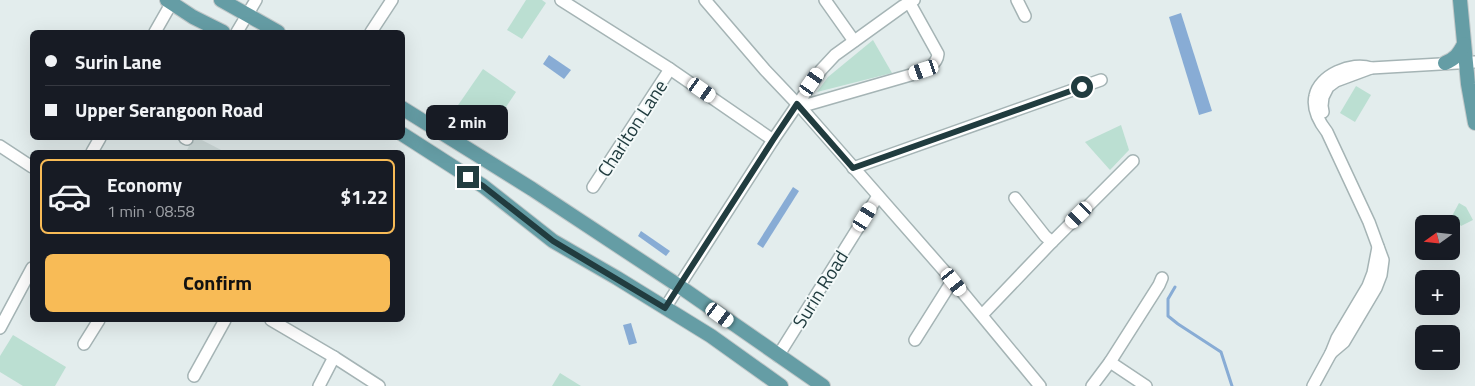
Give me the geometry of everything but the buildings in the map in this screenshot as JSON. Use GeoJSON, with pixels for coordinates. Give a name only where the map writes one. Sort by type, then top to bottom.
{"type":"FeatureCollection","features":[{"type":"Feature","properties":{"kind":"main road"},"geometry":{"type":"LineString","coordinates":[[221,0],[274,30]]}},
{"type":"Feature","properties":{"kind":"main road"},"geometry":{"type":"LineString","coordinates":[[1460,0],[1464,44],[1470,62],[1468,84],[1475,123]]}},
{"type":"Feature","properties":{"kind":"main road"},"geometry":{"type":"LineString","coordinates":[[169,2],[219,30]]}},
{"type":"Feature","properties":{"kind":"main road"},"geometry":{"type":"LineString","coordinates":[[1445,63],[1454,59],[1460,53],[1464,44]]}},
{"type":"Feature","properties":{"kind":"main road"},"geometry":{"type":"LineString","coordinates":[[405,110],[532,189],[679,286],[823,386]]}},
{"type":"Feature","properties":{"kind":"main road"},"geometry":{"type":"LineString","coordinates":[[405,136],[483,186],[553,241],[711,336],[781,386]]}},
{"type":"Feature","properties":{"kind":"street"},"geometry":{"type":"LineString","coordinates":[[238,30],[256,0]]}},
{"type":"Feature","properties":{"kind":"street"},"geometry":{"type":"LineString","coordinates":[[372,30],[392,0]]}},
{"type":"Feature","properties":{"kind":"street","name":"Charlton Lane"},"geometry":{"type":"LineString","coordinates":[[561,0],[670,69],[773,140]]}},
{"type":"Feature","properties":{"kind":"street"},"geometry":{"type":"LineString","coordinates":[[705,0],[954,282],[1040,386]]}},
{"type":"Feature","properties":{"kind":"street"},"geometry":{"type":"LineString","coordinates":[[825,0],[854,41]]}},
{"type":"Feature","properties":{"kind":"street"},"geometry":{"type":"LineString","coordinates":[[1017,0],[1025,16]]}},
{"type":"Feature","properties":{"kind":"street"},"geometry":{"type":"LineString","coordinates":[[665,308],[773,140],[797,104],[825,65],[835,55],[911,1],[938,54],[938,58],[932,65],[914,74],[810,104],[797,104]]}},
{"type":"Feature","properties":{"kind":"street"},"geometry":{"type":"LineString","coordinates":[[156,30],[169,2]]}},
{"type":"Feature","properties":{"kind":"street"},"geometry":{"type":"LineString","coordinates":[[1313,386],[1331,353],[1344,342],[1376,288],[1381,275],[1383,260],[1362,205],[1327,132],[1322,97],[1336,81],[1371,68],[1470,62]]}},
{"type":"Feature","properties":{"kind":"street","name":"Charlton Lane"},"geometry":{"type":"LineString","coordinates":[[593,187],[670,69]]}},
{"type":"Feature","properties":{"kind":"street"},"geometry":{"type":"LineString","coordinates":[[853,168],[1100,80]]}},
{"type":"Feature","properties":{"kind":"street"},"geometry":{"type":"LineString","coordinates":[[0,146],[30,166]]}},
{"type":"Feature","properties":{"kind":"street"},"geometry":{"type":"LineString","coordinates":[[982,316],[1133,161]]}},
{"type":"Feature","properties":{"kind":"street","name":"Surin Road"},"geometry":{"type":"LineString","coordinates":[[778,356],[878,196]]}},
{"type":"Feature","properties":{"kind":"street"},"geometry":{"type":"LineString","coordinates":[[1015,198],[1052,242]]}},
{"type":"Feature","properties":{"kind":"street"},"geometry":{"type":"LineString","coordinates":[[0,328],[30,272]]}},
{"type":"Feature","properties":{"kind":"street"},"geometry":{"type":"LineString","coordinates":[[1092,386],[1110,362],[1162,278]]}},
{"type":"Feature","properties":{"kind":"street"},"geometry":{"type":"LineString","coordinates":[[915,340],[954,282]]}},
{"type":"Feature","properties":{"kind":"street"},"geometry":{"type":"LineString","coordinates":[[84,344],[98,322]]}},
{"type":"Feature","properties":{"kind":"street"},"geometry":{"type":"LineString","coordinates":[[194,376],[225,322]]}},
{"type":"Feature","properties":{"kind":"street"},"geometry":{"type":"LineString","coordinates":[[274,322],[379,386]]}},
{"type":"Feature","properties":{"kind":"street"},"geometry":{"type":"LineString","coordinates":[[319,386],[334,357]]}},
{"type":"Feature","properties":{"kind":"street"},"geometry":{"type":"LineString","coordinates":[[1096,386],[1110,362]]}},
{"type":"Feature","properties":{"kind":"street"},"geometry":{"type":"LineString","coordinates":[[1110,362],[1146,386]]}},
{"type":"Feature","properties":{"kind":"shaded area"},"geometry":{"type":"Polygon","coordinates":[[[192,140],[202,140],[221,150],[187,150],[192,140]]]}},
{"type":"Feature","properties":{"kind":"green space"},"geometry":{"type":"Polygon","coordinates":[[[526,0],[542,0],[546,3],[522,39],[507,30],[526,0]]]}},
{"type":"Feature","properties":{"kind":"green space"},"geometry":{"type":"Polygon","coordinates":[[[873,40],[892,73],[817,92],[828,77],[873,40]]]}},
{"type":"Feature","properties":{"kind":"green space"},"geometry":{"type":"Polygon","coordinates":[[[483,69],[516,92],[488,134],[454,111],[483,69]]]}},
{"type":"Feature","properties":{"kind":"green space"},"geometry":{"type":"Polygon","coordinates":[[[1356,86],[1371,95],[1355,122],[1340,113],[1356,86]]]}},
{"type":"Feature","properties":{"kind":"green space"},"geometry":{"type":"Polygon","coordinates":[[[1121,125],[1129,150],[1110,170],[1085,142],[1121,125]]]}},
{"type":"Feature","properties":{"kind":"green space"},"geometry":{"type":"Polygon","coordinates":[[[1459,203],[1466,207],[1473,220],[1461,226],[1460,215],[1453,215],[1459,203]]]}},
{"type":"Feature","properties":{"kind":"green space"},"geometry":{"type":"Polygon","coordinates":[[[13,335],[66,367],[55,386],[23,386],[0,372],[0,356],[13,335]]]}},
{"type":"Feature","properties":{"kind":"green space"},"geometry":{"type":"Polygon","coordinates":[[[560,373],[581,386],[552,386],[560,373]]]}},
{"type":"Feature","properties":{"kind":"water"},"geometry":{"type":"Polygon","coordinates":[[[1181,13],[1212,111],[1199,115],[1169,17],[1181,13]]]}},
{"type":"Feature","properties":{"kind":"water"},"geometry":{"type":"Polygon","coordinates":[[[549,55],[571,70],[564,79],[543,64],[549,55]]]}},
{"type":"Feature","properties":{"kind":"water"},"geometry":{"type":"Polygon","coordinates":[[[793,187],[799,191],[763,248],[757,244],[793,187]]]}},
{"type":"Feature","properties":{"kind":"water"},"geometry":{"type":"Polygon","coordinates":[[[641,231],[670,251],[666,256],[638,236],[641,231]]]}},
{"type":"Feature","properties":{"kind":"water"},"geometry":{"type":"Polygon","coordinates":[[[631,323],[637,343],[629,345],[623,325],[631,323]]]}},
{"type":"Feature","properties":{"kind":"waterway"},"geometry":{"type":"LineString","coordinates":[[1175,287],[1168,299],[1168,316],[1221,352],[1232,386]]}},
{"type":"Feature","properties":{"kind":"route"},"geometry":{"type":"LineString","coordinates":[[468,177],[483,186],[553,241],[665,308],[797,104],[853,168],[1082,87]]}}]}
